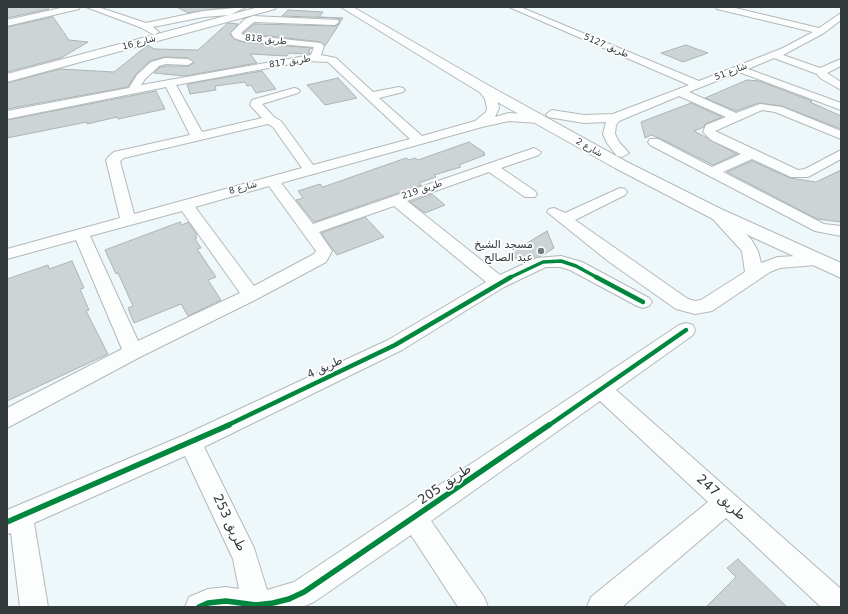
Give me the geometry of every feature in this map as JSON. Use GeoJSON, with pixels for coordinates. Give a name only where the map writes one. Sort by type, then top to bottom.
{"type":"FeatureCollection","features":[{"type":"Feature","properties":{"kind":"main road","name":"شارع 16"},"geometry":{"type":"LineString","coordinates":[[7,78],[271,7]]}},
{"type":"Feature","properties":{"kind":"main road","name":"شارع 2"},"geometry":{"type":"LineString","coordinates":[[346,7],[481,87],[545,116],[738,210],[841,256]]}},
{"type":"Feature","properties":{"kind":"main road","name":"شارع 2"},"geometry":{"type":"LineString","coordinates":[[361,7],[545,116],[621,165],[715,213],[841,271]]}},
{"type":"Feature","properties":{"kind":"street"},"geometry":{"type":"LineString","coordinates":[[7,22],[76,7]]}},
{"type":"Feature","properties":{"kind":"street"},"geometry":{"type":"LineString","coordinates":[[145,26],[203,14],[230,12],[242,7]]}},
{"type":"Feature","properties":{"kind":"street","name":"طريق 5127"},"geometry":{"type":"LineString","coordinates":[[513,7],[699,85]]}},
{"type":"Feature","properties":{"kind":"street"},"geometry":{"type":"LineString","coordinates":[[720,7],[819,32]]}},
{"type":"Feature","properties":{"kind":"street"},"geometry":{"type":"LineString","coordinates":[[96,8],[145,26],[161,37]]}},
{"type":"Feature","properties":{"kind":"street","name":"شارع 51"},"geometry":{"type":"LineString","coordinates":[[545,116],[584,119],[615,118],[774,55],[819,32],[841,16]]}},
{"type":"Feature","properties":{"kind":"street","name":"طريق 818"},"geometry":{"type":"LineString","coordinates":[[315,58],[318,45],[244,38],[237,36],[236,33],[248,21],[253,19],[335,22]]}},
{"type":"Feature","properties":{"kind":"street"},"geometry":{"type":"LineString","coordinates":[[774,55],[821,72],[824,76],[841,87]]}},
{"type":"Feature","properties":{"kind":"street","name":"طريق 817"},"geometry":{"type":"LineString","coordinates":[[7,116],[169,83],[315,58],[325,58],[332,60],[418,140]]}},
{"type":"Feature","properties":{"kind":"street"},"geometry":{"type":"LineString","coordinates":[[133,90],[142,77],[158,62],[188,62]]}},
{"type":"Feature","properties":{"kind":"street"},"geometry":{"type":"LineString","coordinates":[[821,72],[841,62]]}},
{"type":"Feature","properties":{"kind":"street"},"geometry":{"type":"LineString","coordinates":[[740,69],[841,109]]}},
{"type":"Feature","properties":{"kind":"street"},"geometry":{"type":"LineString","coordinates":[[169,83],[198,137]]}},
{"type":"Feature","properties":{"kind":"street"},"geometry":{"type":"LineString","coordinates":[[479,124],[491,114],[493,108],[491,99],[481,87]]}},
{"type":"Feature","properties":{"kind":"street"},"geometry":{"type":"LineString","coordinates":[[46,108],[69,90]]}},
{"type":"Feature","properties":{"kind":"street"},"geometry":{"type":"LineString","coordinates":[[371,96],[399,90]]}},
{"type":"Feature","properties":{"kind":"street"},"geometry":{"type":"LineString","coordinates":[[294,91],[256,102],[255,104],[270,120],[277,124],[310,170]]}},
{"type":"Feature","properties":{"kind":"street"},"geometry":{"type":"LineString","coordinates":[[679,92],[736,117]]}},
{"type":"Feature","properties":{"kind":"street"},"geometry":{"type":"LineString","coordinates":[[838,159],[808,173],[801,174],[788,171],[712,136],[709,132],[710,128],[766,107],[778,109],[841,136]]}},
{"type":"Feature","properties":{"kind":"street"},"geometry":{"type":"LineString","coordinates":[[812,123],[841,109]]}},
{"type":"Feature","properties":{"kind":"street","name":"شارع 8"},"geometry":{"type":"LineString","coordinates":[[7,254],[479,124],[509,117],[545,116]]}},
{"type":"Feature","properties":{"kind":"street"},"geometry":{"type":"LineString","coordinates":[[615,118],[610,125],[609,134],[613,143],[622,153]]}},
{"type":"Feature","properties":{"kind":"street"},"geometry":{"type":"LineString","coordinates":[[115,158],[270,120]]}},
{"type":"Feature","properties":{"kind":"street"},"geometry":{"type":"LineString","coordinates":[[654,142],[820,228],[841,231]]}},
{"type":"Feature","properties":{"kind":"street"},"geometry":{"type":"LineString","coordinates":[[109,144],[115,158],[113,163],[128,220]]}},
{"type":"Feature","properties":{"kind":"street","name":"طريق 219"},"geometry":{"type":"LineString","coordinates":[[310,230],[534,152]]}},
{"type":"Feature","properties":{"kind":"street"},"geometry":{"type":"LineString","coordinates":[[712,172],[752,154]]}},
{"type":"Feature","properties":{"kind":"street"},"geometry":{"type":"LineString","coordinates":[[491,167],[530,194]]}},
{"type":"Feature","properties":{"kind":"street"},"geometry":{"type":"LineString","coordinates":[[7,419],[133,352],[251,295],[320,258],[324,251],[272,180]]}},
{"type":"Feature","properties":{"kind":"street"},"geometry":{"type":"LineString","coordinates":[[620,192],[570,216],[560,217],[614,257],[682,304],[695,308],[706,306],[764,268],[778,263],[816,260]]}},
{"type":"Feature","properties":{"kind":"street"},"geometry":{"type":"LineString","coordinates":[[395,200],[498,283]]}},
{"type":"Feature","properties":{"kind":"street"},"geometry":{"type":"LineString","coordinates":[[185,204],[251,295]]}},
{"type":"Feature","properties":{"kind":"street"},"geometry":{"type":"LineString","coordinates":[[715,213],[745,243],[750,251],[754,268],[753,276]]}},
{"type":"Feature","properties":{"kind":"street"},"geometry":{"type":"LineString","coordinates":[[81,233],[133,352]]}},
{"type":"Feature","properties":{"kind":"street","name":"طريق 4"},"geometry":{"type":"LineString","coordinates":[[14,519],[190,442],[394,345],[498,283],[543,262],[561,261],[576,266],[643,302]]}},
{"type":"Feature","properties":{"kind":"street","name":"طريق 205"},"geometry":{"type":"LineString","coordinates":[[199,607],[208,603],[226,601],[256,606],[289,599],[304,592],[602,390],[686,330]]}},
{"type":"Feature","properties":{"kind":"street","name":"طريق 247"},"geometry":{"type":"LineString","coordinates":[[602,390],[841,607]]}},
{"type":"Feature","properties":{"kind":"street","name":"طريق 253"},"geometry":{"type":"LineString","coordinates":[[190,442],[238,539],[251,578],[256,606]]}},
{"type":"Feature","properties":{"kind":"street"},"geometry":{"type":"LineString","coordinates":[[601,607],[726,502]]}},
{"type":"Feature","properties":{"kind":"street"},"geometry":{"type":"LineString","coordinates":[[414,518],[474,607]]}},
{"type":"Feature","properties":{"kind":"street"},"geometry":{"type":"LineString","coordinates":[[14,519],[34,607]]}},
{"type":"Feature","properties":{"kind":"building"},"geometry":{"type":"Polygon","coordinates":[[[7,7],[47,7],[49,9],[7,18],[7,7]]]}},
{"type":"Feature","properties":{"kind":"building"},"geometry":{"type":"Polygon","coordinates":[[[177,7],[230,7],[188,13],[177,7]]]}},
{"type":"Feature","properties":{"kind":"building"},"geometry":{"type":"Polygon","coordinates":[[[288,10],[323,12],[319,17],[343,18],[340,22],[338,18],[282,16],[288,10]]]}},
{"type":"Feature","properties":{"kind":"building"},"geometry":{"type":"Polygon","coordinates":[[[53,17],[69,40],[88,42],[61,58],[7,72],[7,27],[53,17]]]}},
{"type":"Feature","properties":{"kind":"building"},"geometry":{"type":"Polygon","coordinates":[[[228,23],[238,24],[230,34],[234,39],[243,42],[312,48],[309,50],[310,54],[289,53],[287,56],[250,54],[257,63],[185,76],[154,73],[160,67],[188,66],[194,63],[188,58],[165,57],[150,61],[136,74],[128,87],[7,109],[7,83],[60,69],[114,72],[148,45],[154,49],[198,50],[228,23]]]}},
{"type":"Feature","properties":{"kind":"building"},"geometry":{"type":"Polygon","coordinates":[[[340,23],[325,46],[321,42],[243,33],[254,24],[335,26],[340,23]]]}},
{"type":"Feature","properties":{"kind":"building"},"geometry":{"type":"Polygon","coordinates":[[[686,45],[708,53],[683,62],[661,53],[686,45]]]}},
{"type":"Feature","properties":{"kind":"building"},"geometry":{"type":"Polygon","coordinates":[[[262,71],[276,89],[256,93],[251,85],[247,86],[245,82],[215,86],[216,90],[190,94],[187,84],[262,71]]]}},
{"type":"Feature","properties":{"kind":"building"},"geometry":{"type":"Polygon","coordinates":[[[338,78],[357,98],[325,105],[307,85],[338,78]]]}},
{"type":"Feature","properties":{"kind":"building"},"geometry":{"type":"Polygon","coordinates":[[[747,80],[759,81],[812,101],[810,102],[841,116],[841,129],[782,106],[758,103],[736,111],[705,98],[747,80]]]}},
{"type":"Feature","properties":{"kind":"building"},"geometry":{"type":"Polygon","coordinates":[[[156,91],[165,109],[118,119],[117,117],[87,124],[87,122],[7,138],[7,120],[156,91]]]}},
{"type":"Feature","properties":{"kind":"building"},"geometry":{"type":"Polygon","coordinates":[[[691,103],[722,117],[705,124],[704,127],[694,131],[737,154],[713,165],[659,138],[651,135],[645,138],[641,122],[691,103]]]}},
{"type":"Feature","properties":{"kind":"building"},"geometry":{"type":"Polygon","coordinates":[[[469,142],[485,153],[483,154],[485,155],[459,165],[461,167],[434,175],[436,177],[419,183],[421,185],[314,222],[296,200],[303,198],[298,191],[320,184],[323,187],[406,158],[409,160],[415,158],[418,160],[469,142]]]}},
{"type":"Feature","properties":{"kind":"building"},"geometry":{"type":"Polygon","coordinates":[[[752,161],[790,178],[816,182],[841,170],[841,222],[817,219],[727,172],[752,161]]]}},
{"type":"Feature","properties":{"kind":"building"},"geometry":{"type":"Polygon","coordinates":[[[432,194],[445,205],[425,213],[410,202],[432,194]]]}},
{"type":"Feature","properties":{"kind":"building"},"geometry":{"type":"Polygon","coordinates":[[[365,217],[384,237],[337,255],[321,233],[365,217]]]}},
{"type":"Feature","properties":{"kind":"building"},"geometry":{"type":"Polygon","coordinates":[[[180,222],[182,225],[188,222],[197,235],[195,236],[197,238],[195,239],[201,248],[197,249],[216,277],[208,280],[221,300],[188,316],[181,304],[134,323],[128,308],[133,306],[118,273],[116,274],[105,250],[180,222]]]}},
{"type":"Feature","properties":{"kind":"building"},"geometry":{"type":"Polygon","coordinates":[[[547,231],[554,248],[541,256],[523,263],[509,254],[547,231]]]}},
{"type":"Feature","properties":{"kind":"building"},"geometry":{"type":"Polygon","coordinates":[[[72,261],[84,288],[80,289],[89,310],[86,311],[108,354],[7,401],[7,279],[48,265],[49,269],[72,261]]]}},
{"type":"Feature","properties":{"kind":"building"},"geometry":{"type":"Polygon","coordinates":[[[738,559],[787,607],[706,607],[736,577],[727,568],[738,559]]]}},
{"type":"Feature","properties":{"kind":"cycle path"},"geometry":{"type":"LineString","coordinates":[[7,522],[190,443],[395,345],[498,283],[543,262],[561,261],[576,266],[643,302]]}},
{"type":"Feature","properties":{"kind":"cycle path"},"geometry":{"type":"LineString","coordinates":[[199,607],[208,603],[226,601],[256,605],[273,603],[289,599],[304,592],[686,330]]}},
{"type":"Feature","properties":{"kind":"place","name":"مسجد الشيخ عبد الصالح"},"geometry":{"type":"Point","coordinates":[541,251]}}]}
